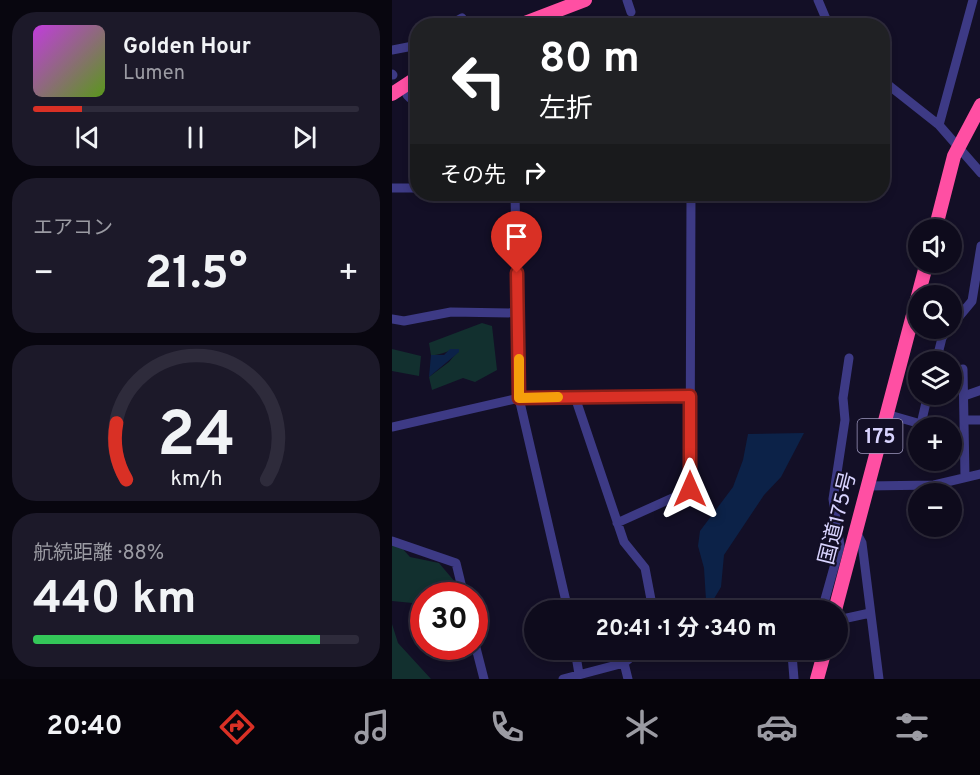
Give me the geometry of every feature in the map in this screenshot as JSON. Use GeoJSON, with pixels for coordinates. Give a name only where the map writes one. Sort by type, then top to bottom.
{"type":"FeatureCollection","features":[{"type":"Feature","properties":{"kind":"highway"},"geometry":{"type":"LineString","coordinates":[[538,18],[585,0]]}},
{"type":"Feature","properties":{"kind":"highway"},"geometry":{"type":"LineString","coordinates":[[392,94],[410,82]]}},
{"type":"Feature","properties":{"kind":"highway"},"geometry":{"type":"LineString","coordinates":[[938,219],[959,146],[980,105]]}},
{"type":"Feature","properties":{"kind":"highway","name":"国道175号"},"geometry":{"type":"LineString","coordinates":[[838,600],[908,338]]}},
{"type":"Feature","properties":{"kind":"highway"},"geometry":{"type":"LineString","coordinates":[[817,660],[817,679]]}},
{"type":"Feature","properties":{"kind":"street"},"geometry":{"type":"LineString","coordinates":[[627,0],[631,12]]}},
{"type":"Feature","properties":{"kind":"street"},"geometry":{"type":"LineString","coordinates":[[818,0],[826,18]]}},
{"type":"Feature","properties":{"kind":"street"},"geometry":{"type":"LineString","coordinates":[[939,125],[972,0]]}},
{"type":"Feature","properties":{"kind":"street"},"geometry":{"type":"LineString","coordinates":[[393,50],[410,47]]}},
{"type":"Feature","properties":{"kind":"street"},"geometry":{"type":"LineString","coordinates":[[890,86],[939,125],[980,172]]}},
{"type":"Feature","properties":{"kind":"street"},"geometry":{"type":"LineString","coordinates":[[407,94],[410,98]]}},
{"type":"Feature","properties":{"kind":"street"},"geometry":{"type":"LineString","coordinates":[[392,188],[410,188]]}},
{"type":"Feature","properties":{"kind":"street"},"geometry":{"type":"LineString","coordinates":[[515,201],[519,398],[566,600]]}},
{"type":"Feature","properties":{"kind":"street"},"geometry":{"type":"LineString","coordinates":[[617,524],[690,489],[691,201]]}},
{"type":"Feature","properties":{"kind":"street"},"geometry":{"type":"LineString","coordinates":[[962,313],[972,301],[980,246]]}},
{"type":"Feature","properties":{"kind":"street"},"geometry":{"type":"LineString","coordinates":[[392,319],[404,321],[451,312],[518,313]]}},
{"type":"Feature","properties":{"kind":"street"},"geometry":{"type":"LineString","coordinates":[[825,600],[840,546],[833,499],[845,420],[843,398],[849,358]]}},
{"type":"Feature","properties":{"kind":"street"},"geometry":{"type":"LineString","coordinates":[[963,369],[965,477]]}},
{"type":"Feature","properties":{"kind":"street"},"geometry":{"type":"LineString","coordinates":[[964,396],[980,390]]}},
{"type":"Feature","properties":{"kind":"street"},"geometry":{"type":"LineString","coordinates":[[392,427],[519,398],[690,396]]}},
{"type":"Feature","properties":{"kind":"street"},"geometry":{"type":"LineString","coordinates":[[575,397],[624,542],[645,568],[651,600]]}},
{"type":"Feature","properties":{"kind":"street"},"geometry":{"type":"LineString","coordinates":[[886,414],[921,424],[925,405]]}},
{"type":"Feature","properties":{"kind":"street"},"geometry":{"type":"LineString","coordinates":[[964,420],[980,421]]}},
{"type":"Feature","properties":{"kind":"street"},"geometry":{"type":"LineString","coordinates":[[867,486],[934,485],[980,474]]}},
{"type":"Feature","properties":{"kind":"street"},"geometry":{"type":"LineString","coordinates":[[856,532],[862,543],[879,679]]}},
{"type":"Feature","properties":{"kind":"street"},"geometry":{"type":"LineString","coordinates":[[392,541],[456,563],[461,582]]}},
{"type":"Feature","properties":{"kind":"street"},"geometry":{"type":"LineString","coordinates":[[848,618],[870,613]]}},
{"type":"Feature","properties":{"kind":"street"},"geometry":{"type":"LineString","coordinates":[[479,660],[484,679]]}},
{"type":"Feature","properties":{"kind":"street"},"geometry":{"type":"LineString","coordinates":[[577,660],[579,674]]}},
{"type":"Feature","properties":{"kind":"street"},"geometry":{"type":"LineString","coordinates":[[563,679],[624,663],[628,660]]}},
{"type":"Feature","properties":{"kind":"street"},"geometry":{"type":"LineString","coordinates":[[792,660],[794,679]]}},
{"type":"Feature","properties":{"kind":"street"},"geometry":{"type":"LineString","coordinates":[[624,663],[628,679]]}},
{"type":"Feature","properties":{"kind":"green space"},"geometry":{"type":"Polygon","coordinates":[[[482,323],[492,326],[497,370],[475,382],[463,378],[432,390],[429,377],[449,362],[459,350],[431,355],[429,343],[482,323]]]}},
{"type":"Feature","properties":{"kind":"green space"},"geometry":{"type":"Polygon","coordinates":[[[392,349],[421,356],[419,376],[392,371],[392,349]]]}},
{"type":"Feature","properties":{"kind":"green space"},"geometry":{"type":"Polygon","coordinates":[[[392,544],[400,546],[410,557],[439,563],[455,582],[410,582],[410,603],[392,601],[392,544]]]}},
{"type":"Feature","properties":{"kind":"green space"},"geometry":{"type":"Polygon","coordinates":[[[392,624],[398,643],[410,656],[410,660],[414,660],[431,679],[392,679],[392,624]]]}},
{"type":"Feature","properties":{"kind":"water"},"geometry":{"type":"Polygon","coordinates":[[[450,349],[459,349],[459,352],[429,377],[431,355],[444,355],[450,349]]]}},
{"type":"Feature","properties":{"kind":"water"},"geometry":{"type":"Polygon","coordinates":[[[804,433],[781,477],[764,495],[724,555],[721,587],[713,600],[706,600],[704,568],[698,546],[700,531],[733,487],[743,460],[748,434],[804,433]]]}},
{"type":"Feature","properties":{"kind":"slow traffic"},"geometry":{"type":"LineString","coordinates":[[519,359],[519,398],[558,397]]}},
{"type":"Feature","properties":{"kind":"route"},"geometry":{"type":"LineString","coordinates":[[517,273],[519,398],[690,396],[690,489]]}}]}
